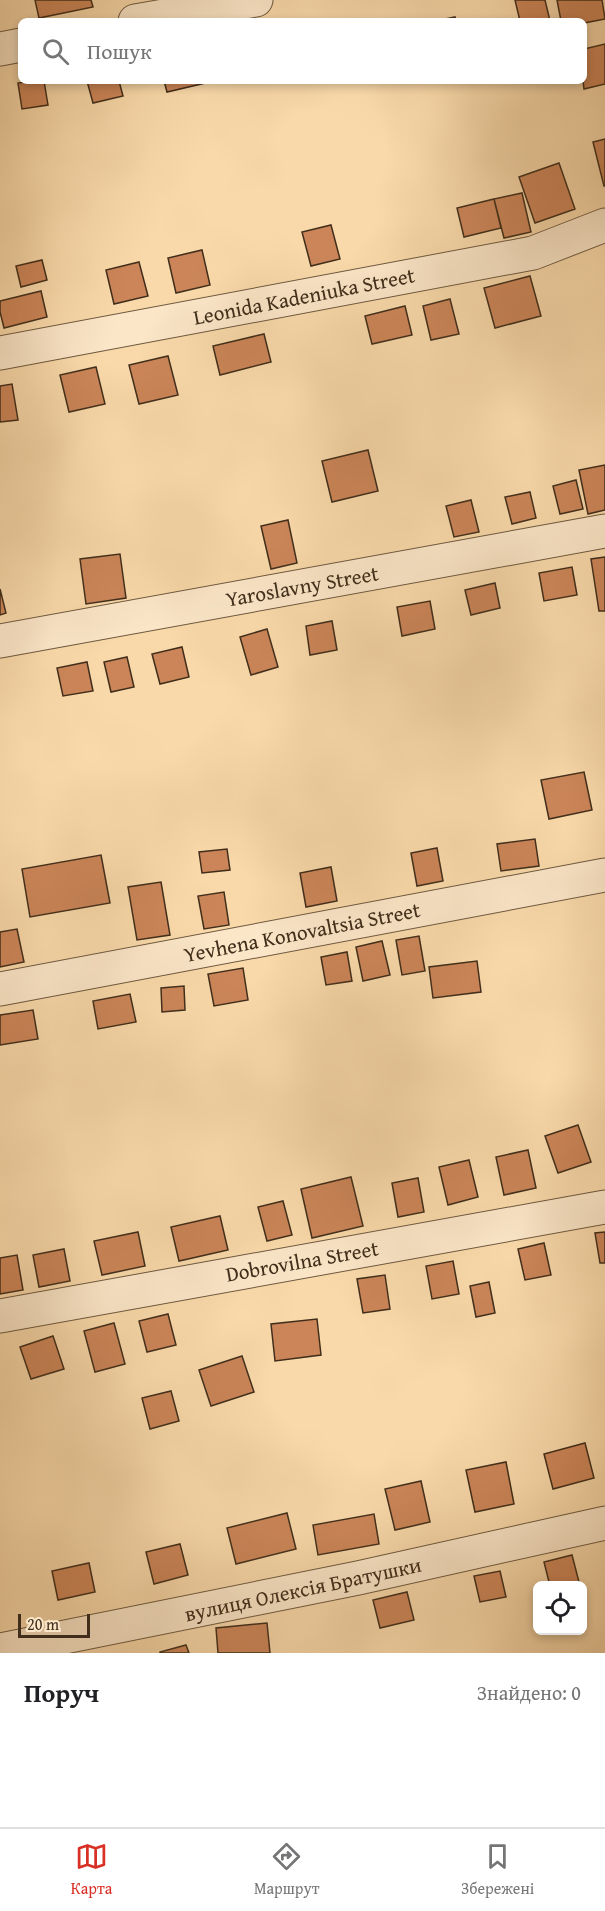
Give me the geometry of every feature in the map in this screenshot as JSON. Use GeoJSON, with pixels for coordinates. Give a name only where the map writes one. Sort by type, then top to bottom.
{"type":"FeatureCollection","features":[{"type":"Feature","properties":{"kind":"street"},"geometry":{"type":"LineString","coordinates":[[143,13],[256,0]]}},
{"type":"Feature","properties":{"kind":"street"},"geometry":{"type":"LineString","coordinates":[[0,49],[18,46]]}},
{"type":"Feature","properties":{"kind":"street","name":"Leonida Kadeniuka Street"},"geometry":{"type":"LineString","coordinates":[[0,353],[533,253],[605,225]]}},
{"type":"Feature","properties":{"kind":"street","name":"Yaroslavny Street"},"geometry":{"type":"LineString","coordinates":[[0,641],[605,531]]}},
{"type":"Feature","properties":{"kind":"street","name":"Yevhena Konovaltsia Street"},"geometry":{"type":"LineString","coordinates":[[0,989],[605,875]]}},
{"type":"Feature","properties":{"kind":"street","name":"Dobrovilna Street"},"geometry":{"type":"LineString","coordinates":[[0,1316],[605,1207]]}},
{"type":"Feature","properties":{"kind":"street","name":"вулиця Олексія Братушки"},"geometry":{"type":"LineString","coordinates":[[0,1650],[358,1578],[605,1523]]}},
{"type":"Feature","properties":{"kind":"building"},"geometry":{"type":"Polygon","coordinates":[[[35,0],[91,0],[93,7],[39,18],[35,0]]]}},
{"type":"Feature","properties":{"kind":"building"},"geometry":{"type":"Polygon","coordinates":[[[515,0],[545,0],[549,18],[519,18],[515,0]]]}},
{"type":"Feature","properties":{"kind":"building"},"geometry":{"type":"Polygon","coordinates":[[[557,0],[602,0],[605,19],[587,22],[587,18],[560,18],[557,0]]]}},
{"type":"Feature","properties":{"kind":"building"},"geometry":{"type":"Polygon","coordinates":[[[605,44],[605,84],[584,89],[583,84],[587,84],[587,48],[605,44]]]}},
{"type":"Feature","properties":{"kind":"building"},"geometry":{"type":"Polygon","coordinates":[[[18,84],[44,84],[48,105],[22,109],[18,84]]]}},
{"type":"Feature","properties":{"kind":"building"},"geometry":{"type":"Polygon","coordinates":[[[88,84],[120,84],[123,96],[93,103],[88,84]]]}},
{"type":"Feature","properties":{"kind":"building"},"geometry":{"type":"Polygon","coordinates":[[[165,84],[201,84],[167,92],[165,84]]]}},
{"type":"Feature","properties":{"kind":"building"},"geometry":{"type":"Polygon","coordinates":[[[605,139],[605,186],[604,186],[593,142],[605,139]]]}},
{"type":"Feature","properties":{"kind":"building"},"geometry":{"type":"Polygon","coordinates":[[[559,163],[575,209],[535,223],[519,177],[559,163]]]}},
{"type":"Feature","properties":{"kind":"building"},"geometry":{"type":"Polygon","coordinates":[[[522,193],[531,232],[504,238],[494,199],[522,193]]]}},
{"type":"Feature","properties":{"kind":"building"},"geometry":{"type":"Polygon","coordinates":[[[494,199],[501,228],[464,237],[457,208],[494,199]]]}},
{"type":"Feature","properties":{"kind":"building"},"geometry":{"type":"Polygon","coordinates":[[[331,225],[340,259],[311,266],[302,232],[331,225]]]}},
{"type":"Feature","properties":{"kind":"building"},"geometry":{"type":"Polygon","coordinates":[[[202,250],[210,285],[176,293],[168,258],[202,250]]]}},
{"type":"Feature","properties":{"kind":"building"},"geometry":{"type":"Polygon","coordinates":[[[42,260],[47,280],[21,287],[16,266],[42,260]]]}},
{"type":"Feature","properties":{"kind":"building"},"geometry":{"type":"Polygon","coordinates":[[[139,262],[148,296],[114,304],[106,270],[139,262]]]}},
{"type":"Feature","properties":{"kind":"building"},"geometry":{"type":"Polygon","coordinates":[[[530,276],[541,316],[495,328],[484,288],[530,276]]]}},
{"type":"Feature","properties":{"kind":"building"},"geometry":{"type":"Polygon","coordinates":[[[41,291],[47,317],[4,328],[0,301],[41,291]]]}},
{"type":"Feature","properties":{"kind":"building"},"geometry":{"type":"Polygon","coordinates":[[[450,299],[459,334],[431,340],[423,306],[450,299]]]}},
{"type":"Feature","properties":{"kind":"building"},"geometry":{"type":"Polygon","coordinates":[[[405,306],[412,335],[372,344],[365,316],[405,306]]]}},
{"type":"Feature","properties":{"kind":"building"},"geometry":{"type":"Polygon","coordinates":[[[264,334],[271,362],[220,375],[213,346],[264,334]]]}},
{"type":"Feature","properties":{"kind":"building"},"geometry":{"type":"Polygon","coordinates":[[[168,356],[178,395],[139,404],[129,365],[168,356]]]}},
{"type":"Feature","properties":{"kind":"building"},"geometry":{"type":"Polygon","coordinates":[[[96,367],[105,404],[69,412],[60,375],[96,367]]]}},
{"type":"Feature","properties":{"kind":"building"},"geometry":{"type":"Polygon","coordinates":[[[12,384],[18,420],[0,422],[0,386],[12,384]]]}},
{"type":"Feature","properties":{"kind":"building"},"geometry":{"type":"Polygon","coordinates":[[[368,450],[378,491],[332,502],[322,461],[368,450]]]}},
{"type":"Feature","properties":{"kind":"building"},"geometry":{"type":"Polygon","coordinates":[[[605,465],[605,510],[588,514],[579,470],[605,465]]]}},
{"type":"Feature","properties":{"kind":"building"},"geometry":{"type":"Polygon","coordinates":[[[576,480],[583,509],[560,514],[553,486],[576,480]]]}},
{"type":"Feature","properties":{"kind":"building"},"geometry":{"type":"Polygon","coordinates":[[[530,492],[536,518],[512,524],[505,497],[530,492]]]}},
{"type":"Feature","properties":{"kind":"building"},"geometry":{"type":"Polygon","coordinates":[[[471,500],[479,532],[454,537],[446,506],[471,500]]]}},
{"type":"Feature","properties":{"kind":"building"},"geometry":{"type":"Polygon","coordinates":[[[288,520],[297,563],[271,569],[261,526],[288,520]]]}},
{"type":"Feature","properties":{"kind":"building"},"geometry":{"type":"Polygon","coordinates":[[[120,554],[126,598],[86,604],[80,559],[120,554]]]}},
{"type":"Feature","properties":{"kind":"building"},"geometry":{"type":"Polygon","coordinates":[[[605,557],[605,611],[599,611],[591,559],[605,557]]]}},
{"type":"Feature","properties":{"kind":"building"},"geometry":{"type":"Polygon","coordinates":[[[572,567],[577,595],[544,601],[539,573],[572,567]]]}},
{"type":"Feature","properties":{"kind":"building"},"geometry":{"type":"Polygon","coordinates":[[[495,583],[500,608],[471,615],[465,590],[495,583]]]}},
{"type":"Feature","properties":{"kind":"building"},"geometry":{"type":"Polygon","coordinates":[[[0,589],[6,613],[0,615],[0,589]]]}},
{"type":"Feature","properties":{"kind":"building"},"geometry":{"type":"Polygon","coordinates":[[[430,601],[435,629],[402,636],[397,607],[430,601]]]}},
{"type":"Feature","properties":{"kind":"building"},"geometry":{"type":"Polygon","coordinates":[[[332,621],[337,650],[310,655],[306,626],[332,621]]]}},
{"type":"Feature","properties":{"kind":"building"},"geometry":{"type":"Polygon","coordinates":[[[267,629],[278,667],[251,675],[240,637],[267,629]]]}},
{"type":"Feature","properties":{"kind":"building"},"geometry":{"type":"Polygon","coordinates":[[[182,647],[189,677],[160,684],[152,654],[182,647]]]}},
{"type":"Feature","properties":{"kind":"building"},"geometry":{"type":"Polygon","coordinates":[[[127,657],[134,687],[111,692],[104,662],[127,657]]]}},
{"type":"Feature","properties":{"kind":"building"},"geometry":{"type":"Polygon","coordinates":[[[87,662],[93,691],[63,696],[57,668],[87,662]]]}},
{"type":"Feature","properties":{"kind":"building"},"geometry":{"type":"Polygon","coordinates":[[[584,772],[592,810],[549,819],[541,780],[584,772]]]}},
{"type":"Feature","properties":{"kind":"building"},"geometry":{"type":"Polygon","coordinates":[[[535,839],[539,866],[501,871],[497,844],[535,839]]]}},
{"type":"Feature","properties":{"kind":"building"},"geometry":{"type":"Polygon","coordinates":[[[437,848],[443,881],[417,886],[411,853],[437,848]]]}},
{"type":"Feature","properties":{"kind":"building"},"geometry":{"type":"Polygon","coordinates":[[[227,849],[230,870],[202,873],[199,852],[227,849]]]}},
{"type":"Feature","properties":{"kind":"building"},"geometry":{"type":"Polygon","coordinates":[[[101,855],[110,903],[30,917],[22,869],[101,855]]]}},
{"type":"Feature","properties":{"kind":"building"},"geometry":{"type":"Polygon","coordinates":[[[331,867],[337,901],[306,907],[300,873],[331,867]]]}},
{"type":"Feature","properties":{"kind":"building"},"geometry":{"type":"Polygon","coordinates":[[[161,882],[170,935],[137,940],[128,887],[161,882]]]}},
{"type":"Feature","properties":{"kind":"building"},"geometry":{"type":"Polygon","coordinates":[[[224,892],[229,925],[204,929],[198,896],[224,892]]]}},
{"type":"Feature","properties":{"kind":"building"},"geometry":{"type":"Polygon","coordinates":[[[17,929],[24,962],[0,967],[0,932],[17,929]]]}},
{"type":"Feature","properties":{"kind":"building"},"geometry":{"type":"Polygon","coordinates":[[[419,936],[425,971],[402,975],[396,940],[419,936]]]}},
{"type":"Feature","properties":{"kind":"building"},"geometry":{"type":"Polygon","coordinates":[[[382,941],[390,975],[363,981],[356,947],[382,941]]]}},
{"type":"Feature","properties":{"kind":"building"},"geometry":{"type":"Polygon","coordinates":[[[347,952],[352,981],[326,985],[321,957],[347,952]]]}},
{"type":"Feature","properties":{"kind":"building"},"geometry":{"type":"Polygon","coordinates":[[[477,961],[481,992],[433,998],[429,967],[477,961]]]}},
{"type":"Feature","properties":{"kind":"building"},"geometry":{"type":"Polygon","coordinates":[[[243,968],[248,1000],[214,1006],[208,974],[243,968]]]}},
{"type":"Feature","properties":{"kind":"building"},"geometry":{"type":"Polygon","coordinates":[[[184,986],[185,1010],[162,1012],[161,988],[184,986]]]}},
{"type":"Feature","properties":{"kind":"building"},"geometry":{"type":"Polygon","coordinates":[[[130,994],[136,1022],[98,1029],[93,1001],[130,994]]]}},
{"type":"Feature","properties":{"kind":"building"},"geometry":{"type":"Polygon","coordinates":[[[33,1010],[38,1039],[0,1045],[0,1015],[33,1010]]]}},
{"type":"Feature","properties":{"kind":"building"},"geometry":{"type":"Polygon","coordinates":[[[578,1125],[591,1162],[558,1173],[545,1136],[578,1125]]]}},
{"type":"Feature","properties":{"kind":"building"},"geometry":{"type":"Polygon","coordinates":[[[528,1150],[536,1188],[504,1195],[496,1157],[528,1150]]]}},
{"type":"Feature","properties":{"kind":"building"},"geometry":{"type":"Polygon","coordinates":[[[469,1160],[478,1197],[448,1205],[439,1167],[469,1160]]]}},
{"type":"Feature","properties":{"kind":"building"},"geometry":{"type":"Polygon","coordinates":[[[351,1177],[363,1226],[312,1238],[301,1189],[351,1177]]]}},
{"type":"Feature","properties":{"kind":"building"},"geometry":{"type":"Polygon","coordinates":[[[418,1178],[424,1212],[398,1217],[392,1183],[418,1178]]]}},
{"type":"Feature","properties":{"kind":"building"},"geometry":{"type":"Polygon","coordinates":[[[283,1201],[292,1235],[267,1241],[258,1207],[283,1201]]]}},
{"type":"Feature","properties":{"kind":"building"},"geometry":{"type":"Polygon","coordinates":[[[220,1216],[228,1250],[179,1261],[171,1227],[220,1216]]]}},
{"type":"Feature","properties":{"kind":"building"},"geometry":{"type":"Polygon","coordinates":[[[138,1232],[145,1266],[102,1275],[94,1241],[138,1232]]]}},
{"type":"Feature","properties":{"kind":"building"},"geometry":{"type":"Polygon","coordinates":[[[605,1232],[605,1263],[600,1263],[595,1233],[605,1232]]]}},
{"type":"Feature","properties":{"kind":"building"},"geometry":{"type":"Polygon","coordinates":[[[544,1243],[551,1275],[525,1280],[518,1249],[544,1243]]]}},
{"type":"Feature","properties":{"kind":"building"},"geometry":{"type":"Polygon","coordinates":[[[64,1249],[70,1281],[39,1287],[33,1255],[64,1249]]]}},
{"type":"Feature","properties":{"kind":"building"},"geometry":{"type":"Polygon","coordinates":[[[17,1255],[23,1290],[0,1294],[0,1258],[17,1255]]]}},
{"type":"Feature","properties":{"kind":"building"},"geometry":{"type":"Polygon","coordinates":[[[453,1261],[459,1294],[432,1299],[426,1266],[453,1261]]]}},
{"type":"Feature","properties":{"kind":"building"},"geometry":{"type":"Polygon","coordinates":[[[385,1275],[390,1309],[363,1313],[357,1279],[385,1275]]]}},
{"type":"Feature","properties":{"kind":"building"},"geometry":{"type":"Polygon","coordinates":[[[489,1282],[495,1313],[476,1317],[470,1286],[489,1282]]]}},
{"type":"Feature","properties":{"kind":"building"},"geometry":{"type":"Polygon","coordinates":[[[168,1314],[176,1345],[147,1352],[139,1321],[168,1314]]]}},
{"type":"Feature","properties":{"kind":"building"},"geometry":{"type":"Polygon","coordinates":[[[317,1319],[321,1355],[275,1361],[271,1324],[317,1319]]]}},
{"type":"Feature","properties":{"kind":"building"},"geometry":{"type":"Polygon","coordinates":[[[114,1323],[125,1364],[95,1372],[84,1331],[114,1323]]]}},
{"type":"Feature","properties":{"kind":"building"},"geometry":{"type":"Polygon","coordinates":[[[53,1336],[64,1369],[31,1379],[20,1347],[53,1336]]]}},
{"type":"Feature","properties":{"kind":"building"},"geometry":{"type":"Polygon","coordinates":[[[242,1356],[254,1392],[211,1406],[199,1370],[242,1356]]]}},
{"type":"Feature","properties":{"kind":"building"},"geometry":{"type":"Polygon","coordinates":[[[171,1391],[179,1421],[150,1429],[142,1398],[171,1391]]]}},
{"type":"Feature","properties":{"kind":"building"},"geometry":{"type":"Polygon","coordinates":[[[585,1443],[594,1478],[553,1489],[544,1454],[585,1443]]]}},
{"type":"Feature","properties":{"kind":"building"},"geometry":{"type":"Polygon","coordinates":[[[506,1462],[514,1504],[475,1512],[466,1470],[506,1462]]]}},
{"type":"Feature","properties":{"kind":"building"},"geometry":{"type":"Polygon","coordinates":[[[421,1481],[430,1522],[395,1530],[385,1489],[421,1481]]]}},
{"type":"Feature","properties":{"kind":"building"},"geometry":{"type":"Polygon","coordinates":[[[287,1513],[296,1549],[236,1564],[227,1528],[287,1513]]]}},
{"type":"Feature","properties":{"kind":"building"},"geometry":{"type":"Polygon","coordinates":[[[374,1514],[379,1544],[318,1555],[313,1525],[374,1514]]]}},
{"type":"Feature","properties":{"kind":"building"},"geometry":{"type":"Polygon","coordinates":[[[180,1544],[188,1575],[154,1584],[146,1552],[180,1544]]]}},
{"type":"Feature","properties":{"kind":"building"},"geometry":{"type":"Polygon","coordinates":[[[572,1555],[579,1581],[549,1581],[544,1562],[572,1555]]]}},
{"type":"Feature","properties":{"kind":"building"},"geometry":{"type":"Polygon","coordinates":[[[89,1563],[95,1592],[58,1600],[52,1571],[89,1563]]]}},
{"type":"Feature","properties":{"kind":"building"},"geometry":{"type":"Polygon","coordinates":[[[500,1571],[506,1597],[480,1602],[474,1576],[500,1571]]]}},
{"type":"Feature","properties":{"kind":"building"},"geometry":{"type":"Polygon","coordinates":[[[407,1592],[414,1620],[380,1628],[373,1600],[407,1592]]]}},
{"type":"Feature","properties":{"kind":"building"},"geometry":{"type":"Polygon","coordinates":[[[267,1623],[270,1653],[218,1653],[216,1628],[267,1623]]]}},
{"type":"Feature","properties":{"kind":"building"},"geometry":{"type":"Polygon","coordinates":[[[186,1645],[189,1653],[160,1653],[160,1652],[186,1645]]]}}]}
